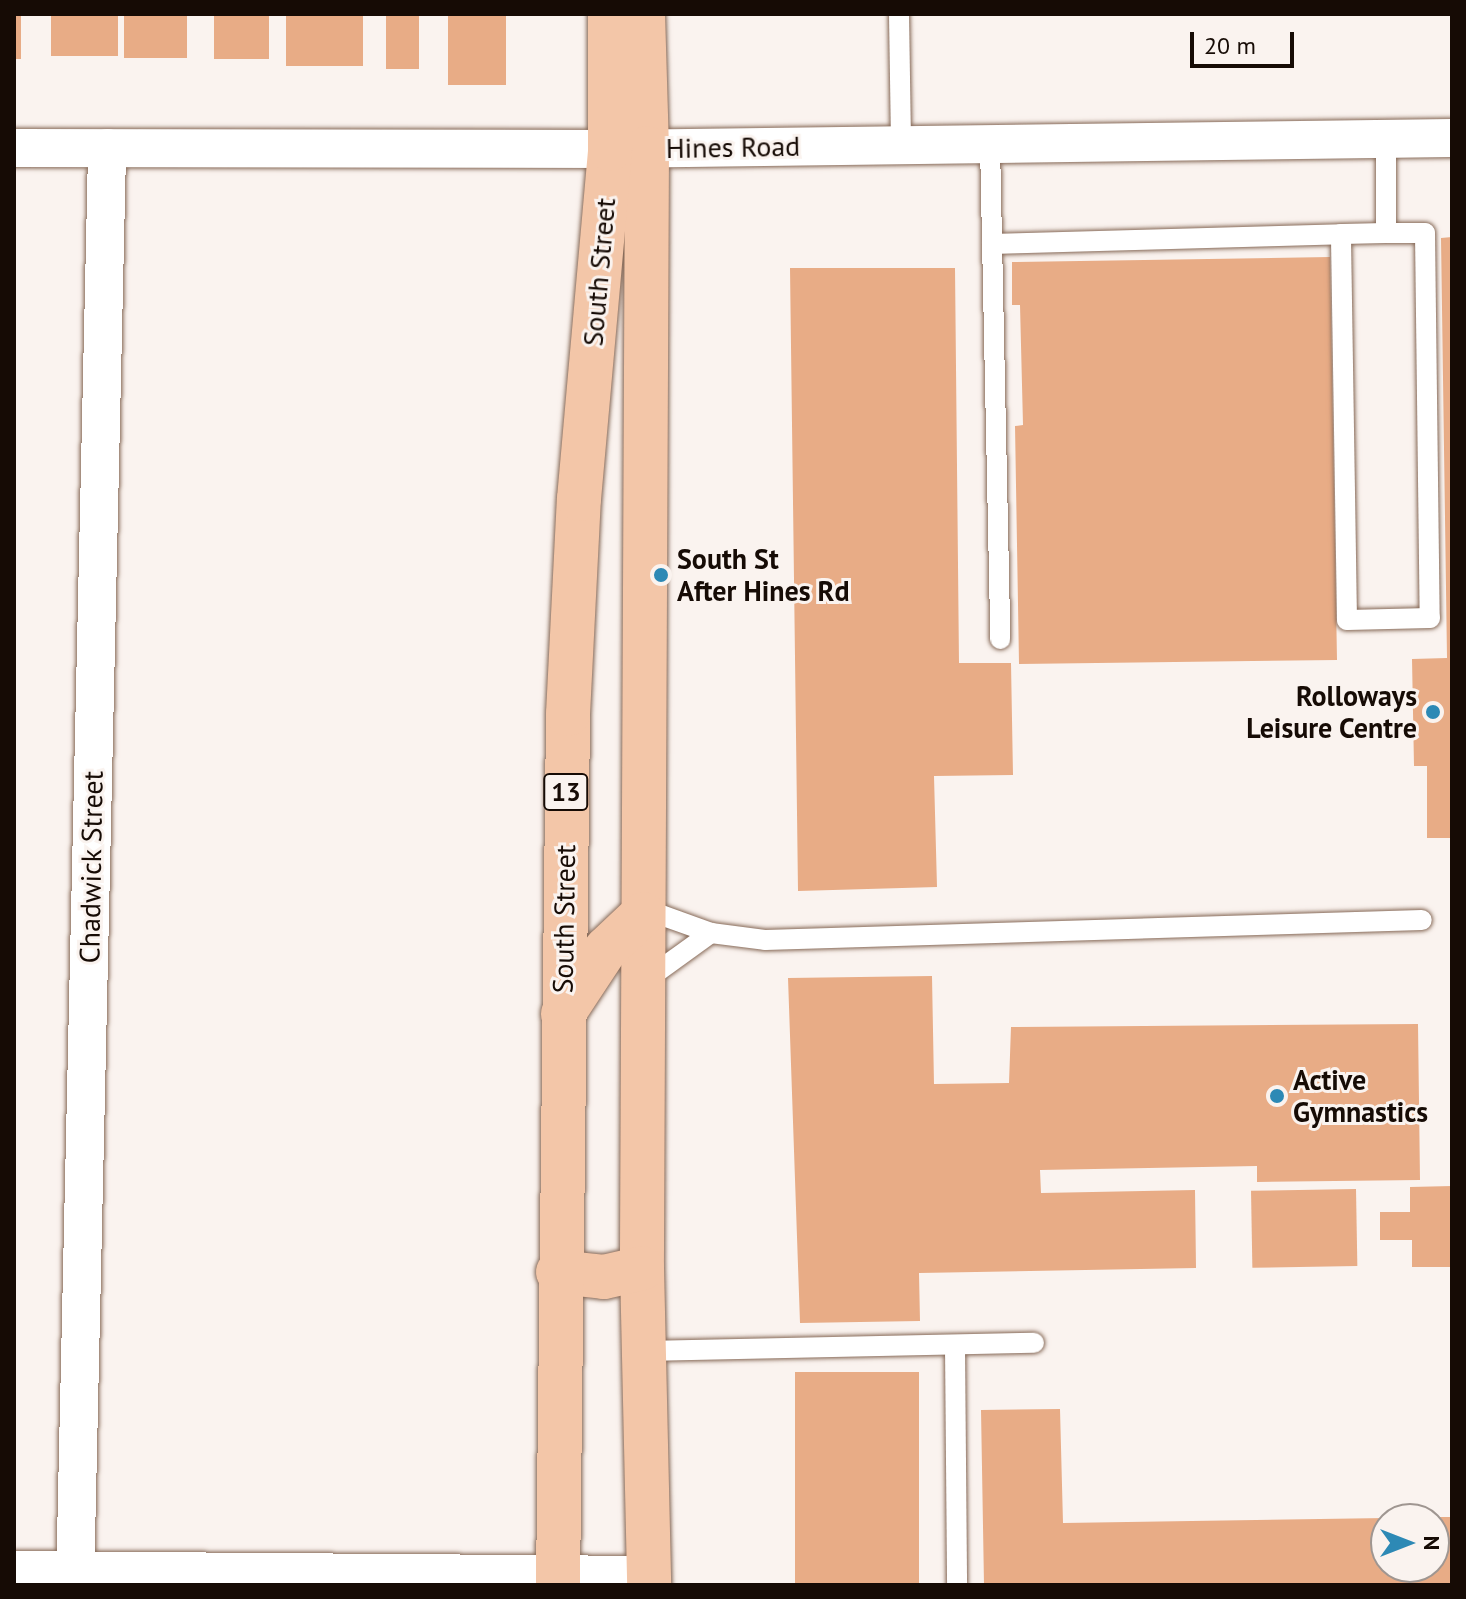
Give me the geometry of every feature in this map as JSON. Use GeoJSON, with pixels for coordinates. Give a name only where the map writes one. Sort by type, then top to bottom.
{"type":"FeatureCollection","features":[{"type":"Feature","properties":{"kind":"main road","name":"South Street"},"geometry":{"type":"LineString","coordinates":[[610,14],[629,149],[643,914],[642,1268],[649,1580]]}},
{"type":"Feature","properties":{"kind":"main road","name":"South Street"},"geometry":{"type":"LineString","coordinates":[[558,1579],[558,1272],[568,714],[579,499],[629,149],[643,14]]}},
{"type":"Feature","properties":{"kind":"main road"},"geometry":{"type":"LineString","coordinates":[[563,1014],[606,949],[643,914]]}},
{"type":"Feature","properties":{"kind":"main road"},"geometry":{"type":"LineString","coordinates":[[558,1272],[604,1277],[642,1268]]}},
{"type":"Feature","properties":{"kind":"street","name":"Hines Road"},"geometry":{"type":"LineString","coordinates":[[14,148],[629,149],[1452,138]]}},
{"type":"Feature","properties":{"kind":"street","name":"Chadwick Street"},"geometry":{"type":"LineString","coordinates":[[76,1577],[107,148]]}},
{"type":"Feature","properties":{"kind":"street"},"geometry":{"type":"LineString","coordinates":[[14,1570],[76,1577],[649,1580]]}},
{"type":"Feature","properties":{"kind":"lane"},"geometry":{"type":"LineString","coordinates":[[899,14],[901,146]]}},
{"type":"Feature","properties":{"kind":"lane"},"geometry":{"type":"LineString","coordinates":[[1386,139],[1386,233]]}},
{"type":"Feature","properties":{"kind":"lane"},"geometry":{"type":"LineString","coordinates":[[990,144],[1000,639]]}},
{"type":"Feature","properties":{"kind":"lane"},"geometry":{"type":"LineString","coordinates":[[992,244],[1341,234],[1425,233],[1430,618],[1347,620],[1341,234]]}},
{"type":"Feature","properties":{"kind":"lane"},"geometry":{"type":"LineString","coordinates":[[643,914],[661,915],[711,933],[765,940],[1422,920]]}},
{"type":"Feature","properties":{"kind":"lane"},"geometry":{"type":"LineString","coordinates":[[643,982],[711,933]]}},
{"type":"Feature","properties":{"kind":"lane"},"geometry":{"type":"LineString","coordinates":[[643,1351],[1034,1343]]}},
{"type":"Feature","properties":{"kind":"lane"},"geometry":{"type":"LineString","coordinates":[[955,1346],[957,1585]]}},
{"type":"Feature","properties":{"kind":"building"},"geometry":{"type":"Polygon","coordinates":[[[14,14],[21,14],[21,59],[14,59],[14,14]]]}},
{"type":"Feature","properties":{"kind":"building"},"geometry":{"type":"Polygon","coordinates":[[[51,14],[118,14],[118,56],[51,56],[51,14]]]}},
{"type":"Feature","properties":{"kind":"building"},"geometry":{"type":"Polygon","coordinates":[[[124,14],[187,14],[187,58],[124,58],[124,14]]]}},
{"type":"Feature","properties":{"kind":"building"},"geometry":{"type":"Polygon","coordinates":[[[214,14],[269,14],[269,59],[214,59],[214,14]]]}},
{"type":"Feature","properties":{"kind":"building"},"geometry":{"type":"Polygon","coordinates":[[[286,14],[363,14],[363,66],[286,66],[286,14]]]}},
{"type":"Feature","properties":{"kind":"building"},"geometry":{"type":"Polygon","coordinates":[[[386,15],[419,15],[419,69],[386,69],[386,15]]]}},
{"type":"Feature","properties":{"kind":"building"},"geometry":{"type":"Polygon","coordinates":[[[448,15],[506,15],[506,85],[448,85],[448,15]]]}},
{"type":"Feature","properties":{"kind":"building","name":"Rolloways Leisure Centre"},"geometry":{"type":"Polygon","coordinates":[[[1452,237],[1452,838],[1427,838],[1427,766],[1414,766],[1412,659],[1447,658],[1441,238],[1452,237]]]}},
{"type":"Feature","properties":{"kind":"building"},"geometry":{"type":"Polygon","coordinates":[[[1330,257],[1337,660],[1019,664],[1015,426],[1023,425],[1020,305],[1012,305],[1012,262],[1330,257]]]}},
{"type":"Feature","properties":{"kind":"building"},"geometry":{"type":"Polygon","coordinates":[[[790,268],[955,268],[959,663],[1011,663],[1013,775],[934,776],[937,887],[798,891],[790,268]]]}},
{"type":"Feature","properties":{"kind":"building"},"geometry":{"type":"Polygon","coordinates":[[[932,976],[934,1084],[1009,1083],[1011,1027],[1418,1024],[1420,1180],[1257,1182],[1257,1166],[1040,1170],[1041,1193],[1195,1190],[1196,1268],[919,1273],[920,1321],[800,1323],[788,978],[932,976]]]}},
{"type":"Feature","properties":{"kind":"building"},"geometry":{"type":"Polygon","coordinates":[[[1452,1186],[1452,1267],[1412,1267],[1412,1240],[1380,1240],[1380,1212],[1410,1212],[1410,1187],[1452,1186]]]}},
{"type":"Feature","properties":{"kind":"building"},"geometry":{"type":"Polygon","coordinates":[[[1356,1189],[1357,1266],[1252,1268],[1251,1191],[1356,1189]]]}},
{"type":"Feature","properties":{"kind":"building"},"geometry":{"type":"Polygon","coordinates":[[[795,1372],[919,1372],[919,1585],[795,1585],[795,1372]]]}},
{"type":"Feature","properties":{"kind":"building"},"geometry":{"type":"Polygon","coordinates":[[[1060,1409],[1063,1523],[1370,1518],[1370,1583],[1450,1583],[1452,1517],[1452,1585],[984,1585],[981,1410],[1060,1409]]]}},
{"type":"Feature","properties":{"kind":"place","name":"South St After Hines Rd"},"geometry":{"type":"Point","coordinates":[661,575]}},
{"type":"Feature","properties":{"kind":"place","name":"Rolloways Leisure Centre"},"geometry":{"type":"Point","coordinates":[1433,712]}},
{"type":"Feature","properties":{"kind":"place","name":"Active Gymnastics"},"geometry":{"type":"Point","coordinates":[1277,1096]}}]}
